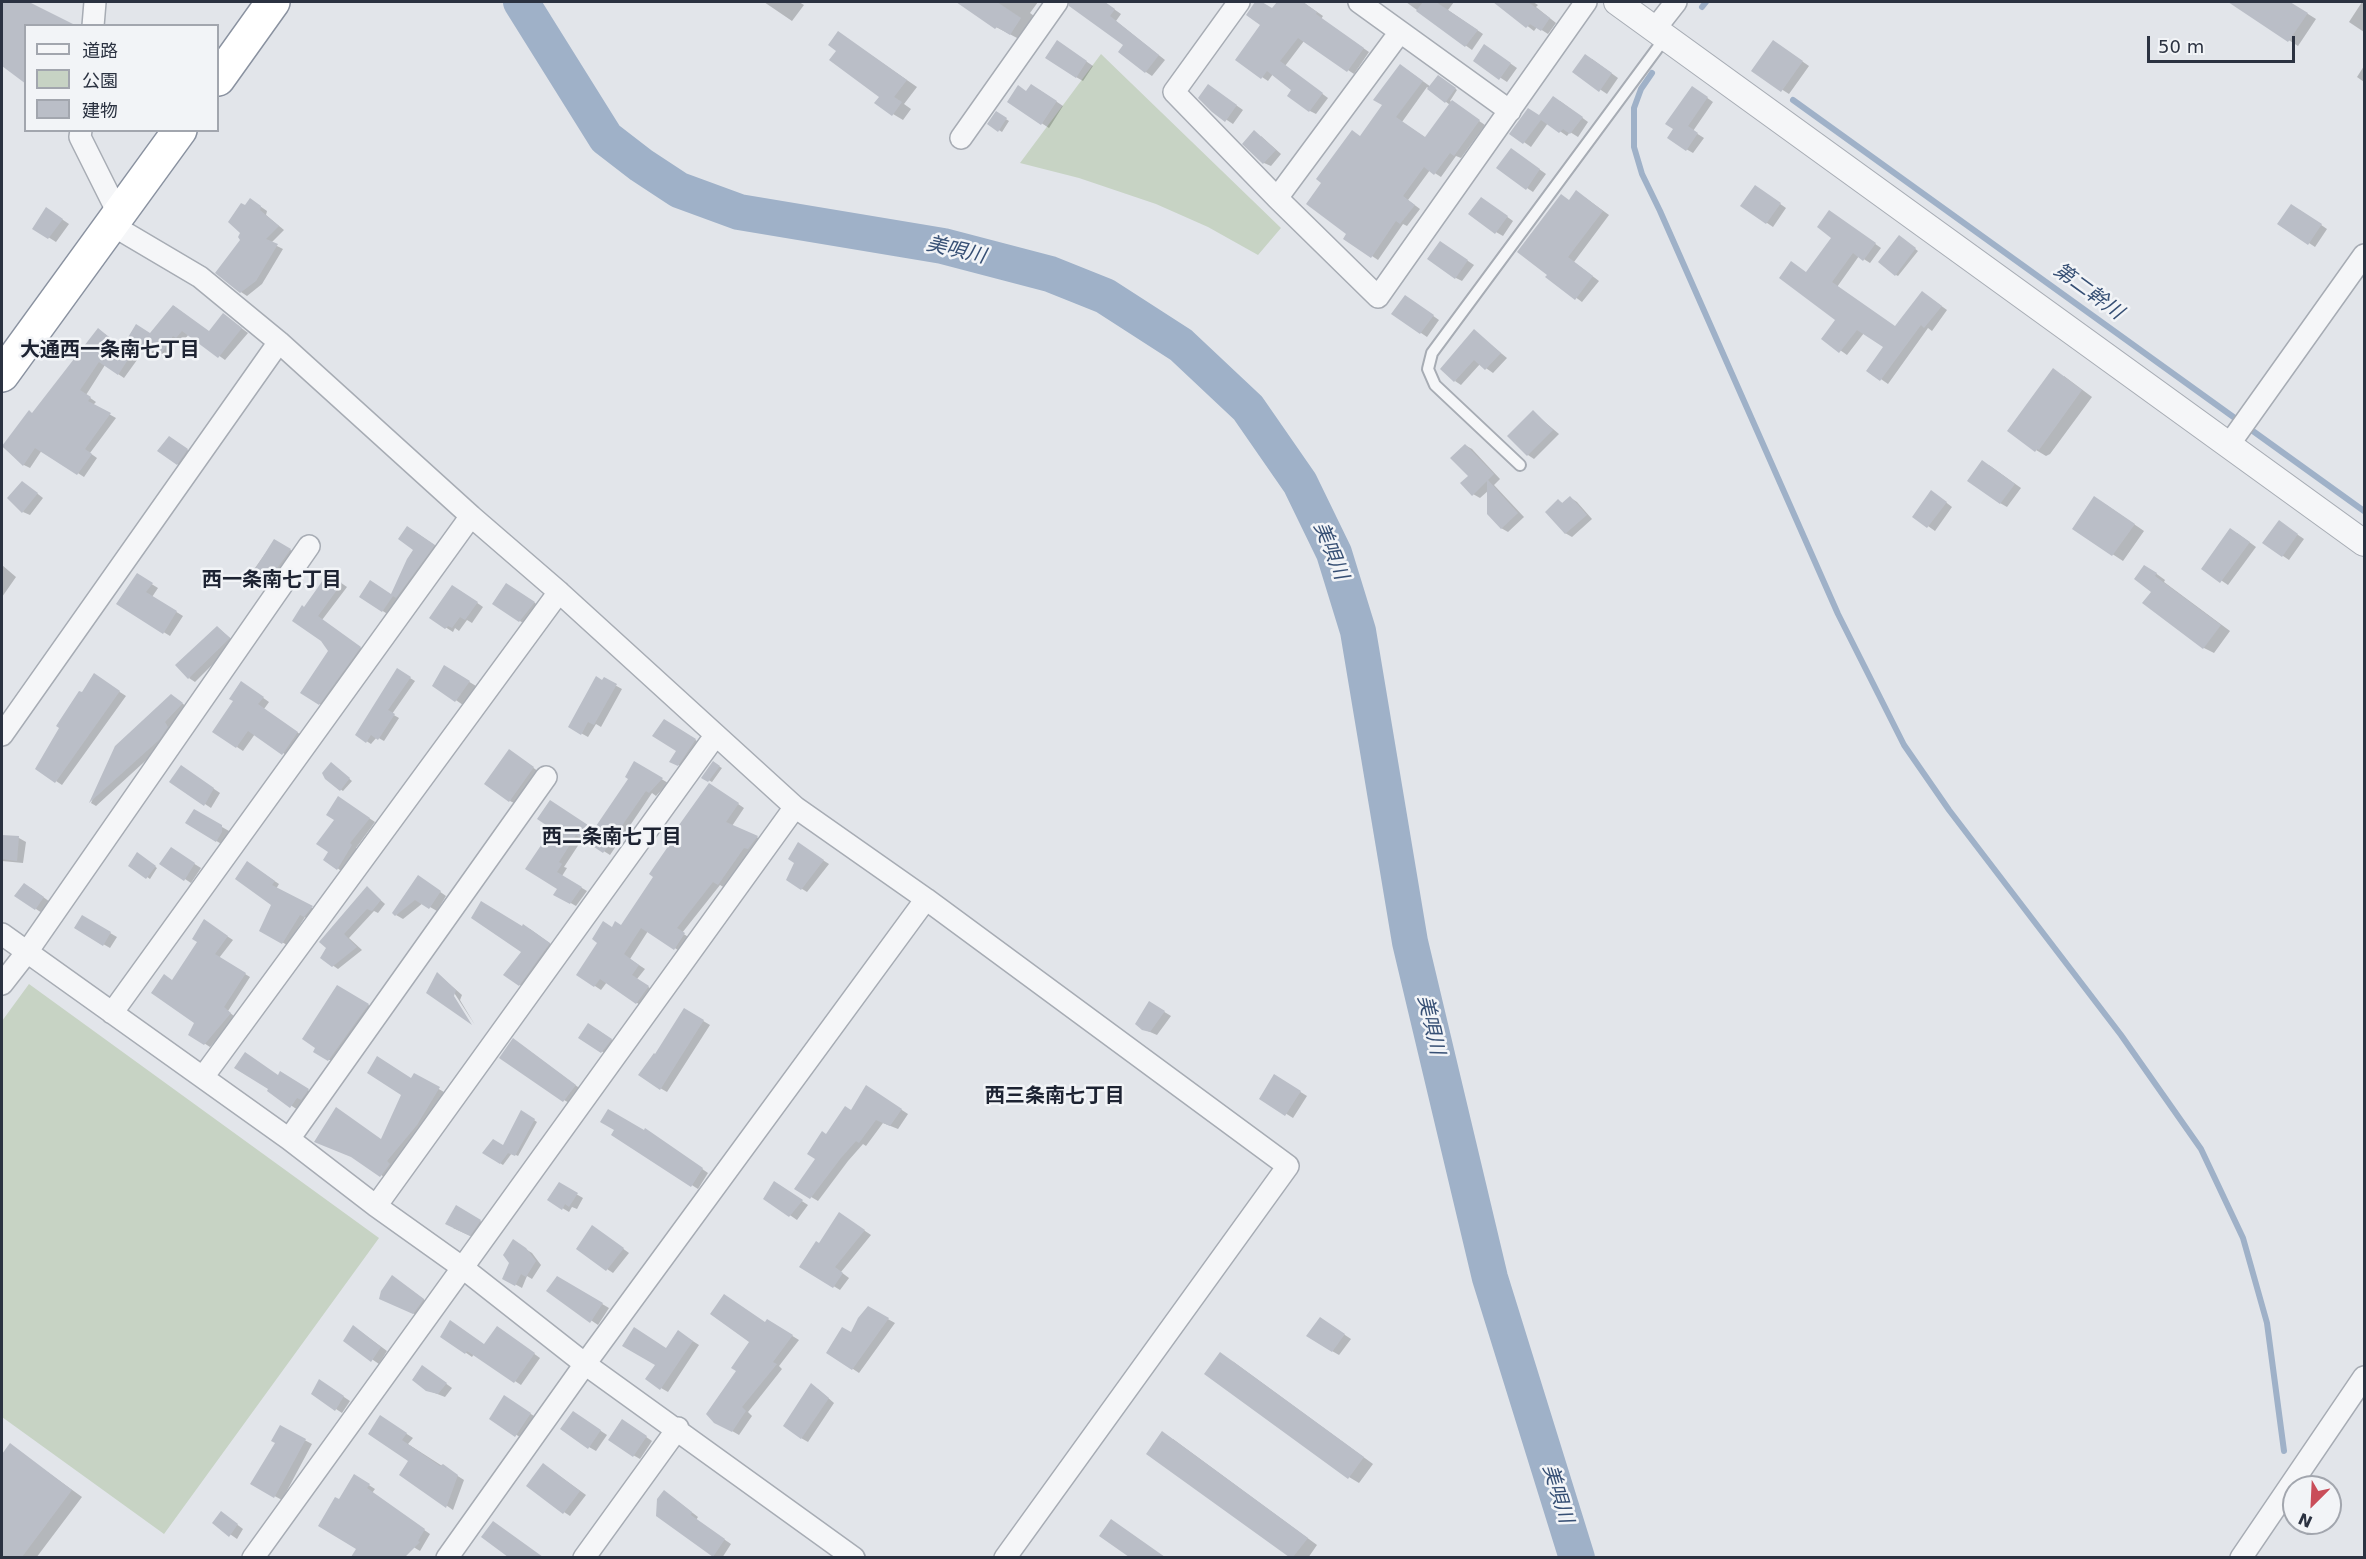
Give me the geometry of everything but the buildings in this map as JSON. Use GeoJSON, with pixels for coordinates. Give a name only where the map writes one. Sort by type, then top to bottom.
{"type":"FeatureCollection","features":[{"type":"Feature","properties":{"kind":"highway"},"geometry":{"type":"LineString","coordinates":[[219,78],[273,2]]}},
{"type":"Feature","properties":{"kind":"highway"},"geometry":{"type":"LineString","coordinates":[[2,375],[179,132]]}},
{"type":"Feature","properties":{"kind":"street"},"geometry":{"type":"LineString","coordinates":[[93,24],[95,2]]}},
{"type":"Feature","properties":{"kind":"street"},"geometry":{"type":"LineString","coordinates":[[1239,2],[1174,92],[1378,297],[1586,2]]}},
{"type":"Feature","properties":{"kind":"street"},"geometry":{"type":"LineString","coordinates":[[1359,2],[1510,111]]}},
{"type":"Feature","properties":{"kind":"street"},"geometry":{"type":"LineString","coordinates":[[1617,2],[2364,543]]}},
{"type":"Feature","properties":{"kind":"street"},"geometry":{"type":"LineString","coordinates":[[1660,34],[1676,2]]}},
{"type":"Feature","properties":{"kind":"street"},"geometry":{"type":"LineString","coordinates":[[961,138],[1052,4]]}},
{"type":"Feature","properties":{"kind":"street"},"geometry":{"type":"LineString","coordinates":[[1277,198],[1400,32]]}},
{"type":"Feature","properties":{"kind":"street"},"geometry":{"type":"LineString","coordinates":[[81,132],[80,138],[115,220],[200,277],[279,342],[795,807],[926,898],[1288,1166],[1005,1557]]}},
{"type":"Feature","properties":{"kind":"street"},"geometry":{"type":"LineString","coordinates":[[2228,446],[2364,255]]}},
{"type":"Feature","properties":{"kind":"street"},"geometry":{"type":"LineString","coordinates":[[2,735],[279,342]]}},
{"type":"Feature","properties":{"kind":"street"},"geometry":{"type":"LineString","coordinates":[[112,1013],[471,516]]}},
{"type":"Feature","properties":{"kind":"street"},"geometry":{"type":"LineString","coordinates":[[2,984],[27,952],[309,546]]}},
{"type":"Feature","properties":{"kind":"street"},"geometry":{"type":"LineString","coordinates":[[203,1077],[559,592]]}},
{"type":"Feature","properties":{"kind":"street"},"geometry":{"type":"LineString","coordinates":[[376,1206],[715,736]]}},
{"type":"Feature","properties":{"kind":"street"},"geometry":{"type":"LineString","coordinates":[[289,1139],[546,777]]}},
{"type":"Feature","properties":{"kind":"street"},"geometry":{"type":"LineString","coordinates":[[253,1557],[795,807]]}},
{"type":"Feature","properties":{"kind":"street"},"geometry":{"type":"LineString","coordinates":[[447,1557],[585,1364],[926,898]]}},
{"type":"Feature","properties":{"kind":"street"},"geometry":{"type":"LineString","coordinates":[[2,934],[289,1139],[376,1206],[463,1268],[585,1364],[678,1428],[855,1557]]}},
{"type":"Feature","properties":{"kind":"street"},"geometry":{"type":"LineString","coordinates":[[2241,1557],[2364,1377]]}},
{"type":"Feature","properties":{"kind":"street"},"geometry":{"type":"LineString","coordinates":[[584,1557],[678,1428]]}},
{"type":"Feature","properties":{"kind":"lane"},"geometry":{"type":"LineString","coordinates":[[1520,465],[1435,385],[1428,369],[1432,353],[1660,34]]}},
{"type":"Feature","properties":{"kind":"green space"},"geometry":{"type":"Polygon","coordinates":[[[1101,54],[1281,228],[1258,255],[1208,227],[1156,204],[1079,178],[1020,163],[1101,54]]]}},
{"type":"Feature","properties":{"kind":"green space"},"geometry":{"type":"Polygon","coordinates":[[[29,984],[379,1238],[164,1534],[2,1417],[2,1021],[29,984]]]}},
{"type":"Feature","properties":{"kind":"waterway","name":"美唄川"},"geometry":{"type":"LineString","coordinates":[[521,2],[606,138],[679,190],[739,212],[943,246],[1050,274],[1105,296],[1181,345],[1248,408],[1300,483],[1334,553],[1358,631],[1410,942],[1490,1278],[1577,1558]]}},
{"type":"Feature","properties":{"kind":"waterway"},"geometry":{"type":"LineString","coordinates":[[1702,7],[1706,2]]}},
{"type":"Feature","properties":{"kind":"waterway"},"geometry":{"type":"LineString","coordinates":[[1652,73],[1641,89],[1634,108],[1634,147],[1642,174],[1838,614],[1904,745],[1949,810],[2121,1035],[2201,1149],[2243,1238],[2267,1323],[2284,1451]]}},
{"type":"Feature","properties":{"kind":"waterway","name":"第二幹川"},"geometry":{"type":"LineString","coordinates":[[1793,100],[2364,511]]}},
{"type":"Feature","properties":{"kind":"district","name":"大通西一条南七丁目"},"geometry":{"type":"Point","coordinates":[110,351]}},
{"type":"Feature","properties":{"kind":"district","name":"西一条南七丁目"},"geometry":{"type":"Point","coordinates":[272,581]}},
{"type":"Feature","properties":{"kind":"district","name":"西二条南七丁目"},"geometry":{"type":"Point","coordinates":[612,838]}},
{"type":"Feature","properties":{"kind":"district","name":"西三条南七丁目"},"geometry":{"type":"Point","coordinates":[1055,1097]}}]}
